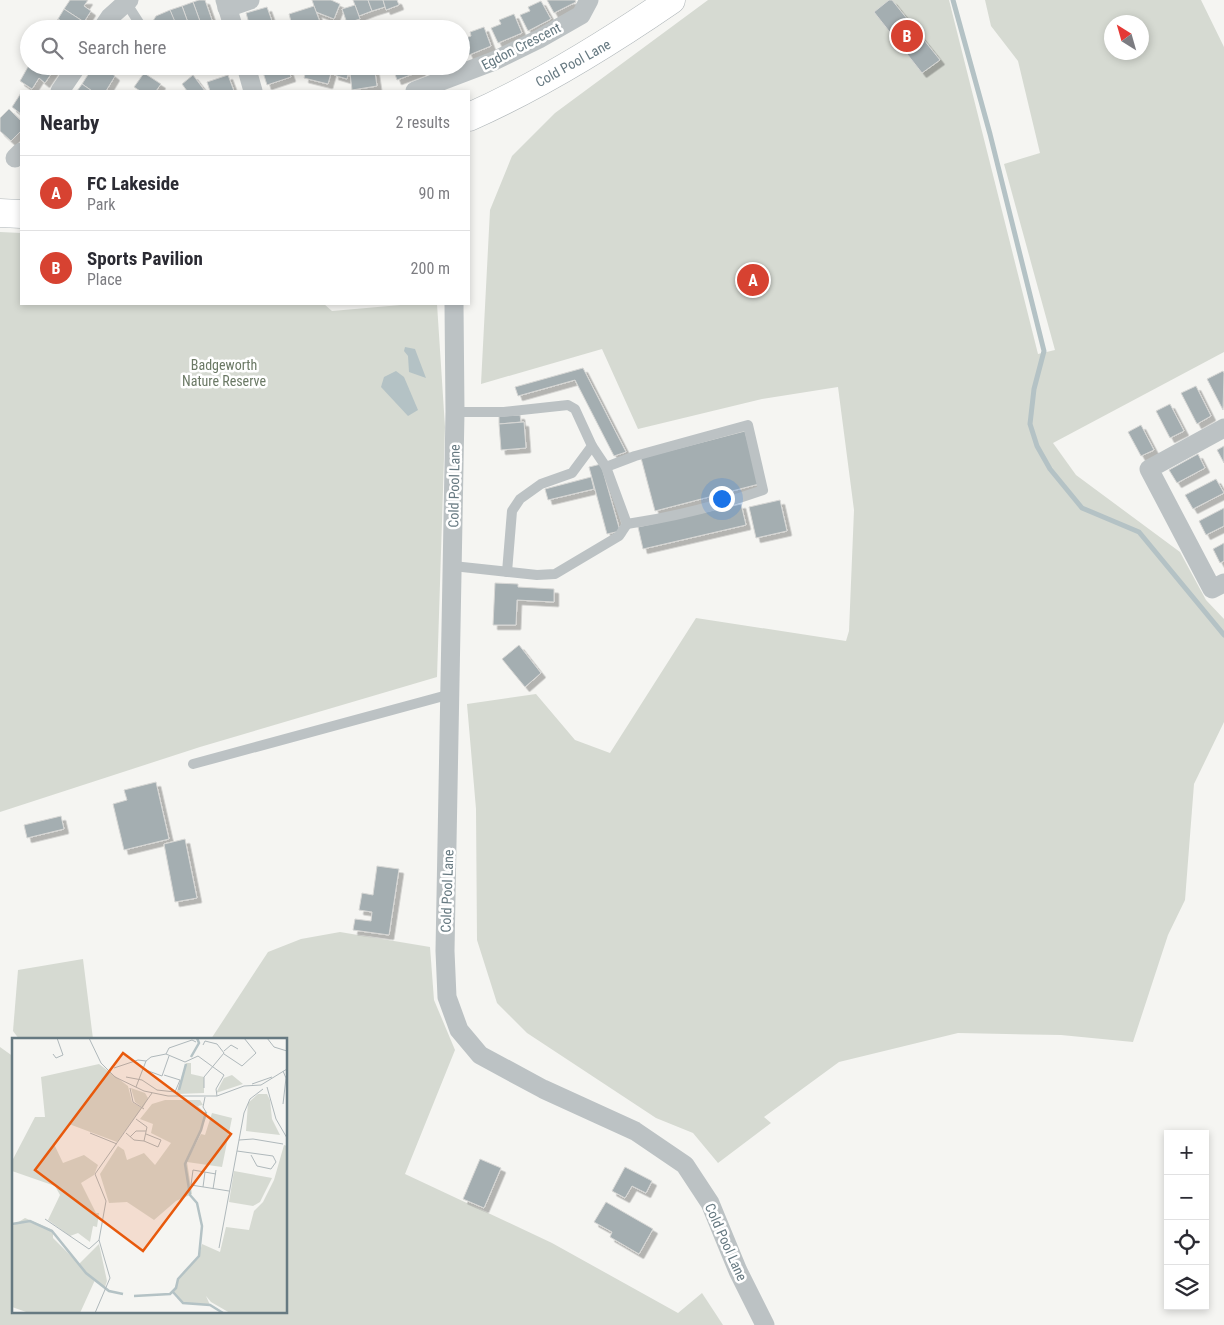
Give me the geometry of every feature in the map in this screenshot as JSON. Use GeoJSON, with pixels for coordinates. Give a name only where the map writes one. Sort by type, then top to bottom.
{"type":"FeatureCollection","features":[{"type":"Feature","properties":{"kind":"street"},"geometry":{"type":"LineString","coordinates":[[231,20],[226,4],[250,0]]}},
{"type":"Feature","properties":{"kind":"street","name":"Egdon Crescent"},"geometry":{"type":"LineString","coordinates":[[470,70],[494,61],[539,39],[581,15],[590,0]]}},
{"type":"Feature","properties":{"kind":"street","name":"Cold Pool Lane"},"geometry":{"type":"LineString","coordinates":[[470,116],[497,104],[605,45],[671,0]]}},
{"type":"Feature","properties":{"kind":"street"},"geometry":{"type":"LineString","coordinates":[[108,20],[128,2]]}},
{"type":"Feature","properties":{"kind":"street"},"geometry":{"type":"LineString","coordinates":[[61,90],[71,75]]}},
{"type":"Feature","properties":{"kind":"street"},"geometry":{"type":"LineString","coordinates":[[249,75],[253,90]]}},
{"type":"Feature","properties":{"kind":"street","name":"Egdon Crescent"},"geometry":{"type":"LineString","coordinates":[[418,90],[457,75]]}},
{"type":"Feature","properties":{"kind":"street"},"geometry":{"type":"LineString","coordinates":[[0,213],[20,214]]}},
{"type":"Feature","properties":{"kind":"street","name":"Cold Pool Lane"},"geometry":{"type":"LineString","coordinates":[[454,305],[455,412],[445,951],[447,997],[460,1030],[480,1055],[542,1089],[635,1131],[685,1165],[710,1203],[738,1271],[765,1325]]}},
{"type":"Feature","properties":{"kind":"street"},"geometry":{"type":"LineString","coordinates":[[1224,428],[1150,469],[1212,589],[1224,583]]}},
{"type":"Feature","properties":{"kind":"lane"},"geometry":{"type":"LineString","coordinates":[[128,2],[138,20]]}},
{"type":"Feature","properties":{"kind":"lane"},"geometry":{"type":"LineString","coordinates":[[455,412],[504,412],[568,404],[575,409],[592,446],[606,467],[627,524]]}},
{"type":"Feature","properties":{"kind":"lane"},"geometry":{"type":"LineString","coordinates":[[452,566],[507,572],[555,574],[619,536],[627,524],[671,517],[728,503],[763,490],[748,425],[635,456],[606,467]]}},
{"type":"Feature","properties":{"kind":"lane"},"geometry":{"type":"LineString","coordinates":[[507,572],[512,511],[520,499],[540,484],[572,473],[592,446]]}},
{"type":"Feature","properties":{"kind":"lane"},"geometry":{"type":"LineString","coordinates":[[193,764],[451,694]]}},
{"type":"Feature","properties":{"kind":"green space"},"geometry":{"type":"Polygon","coordinates":[[[708,0],[949,0],[1038,354],[1055,350],[1004,164],[1040,153],[1018,61],[991,26],[985,0],[1201,0],[1224,47],[1224,352],[1053,443],[1076,475],[1180,552],[1206,600],[1224,619],[1224,722],[1194,784],[1185,900],[1168,935],[1133,1042],[1061,1035],[958,1033],[839,1062],[764,1117],[771,1123],[718,1163],[693,1133],[656,1118],[527,1033],[497,1003],[477,940],[476,809],[467,704],[536,694],[575,740],[610,753],[696,618],[846,641],[849,631],[854,510],[838,387],[762,399],[638,429],[602,349],[481,384],[490,210],[512,156],[555,113],[708,0]]]}},
{"type":"Feature","properties":{"kind":"green space","name":"Badgeworth Nature Reserve"},"geometry":{"type":"Polygon","coordinates":[[[0,232],[20,233],[20,305],[325,305],[332,311],[401,305],[437,305],[445,427],[437,677],[200,747],[0,812],[0,232]]]}},
{"type":"Feature","properties":{"kind":"green space"},"geometry":{"type":"Polygon","coordinates":[[[340,932],[430,947],[434,1000],[455,1050],[405,1174],[552,1243],[678,1313],[702,1293],[723,1325],[0,1325],[0,1047],[12,1056],[12,1312],[288,1312],[288,1038],[212,1038],[268,952],[301,939],[340,932]]]}},
{"type":"Feature","properties":{"kind":"green space"},"geometry":{"type":"Polygon","coordinates":[[[83,959],[93,1038],[18,1038],[13,1031],[18,970],[83,959]]]}},
{"type":"Feature","properties":{"kind":"shaded area"},"geometry":{"type":"Polygon","coordinates":[[[405,347],[415,349],[426,378],[409,372],[408,356],[404,351],[405,347]]]}},
{"type":"Feature","properties":{"kind":"shaded area"},"geometry":{"type":"Polygon","coordinates":[[[396,371],[404,377],[418,410],[408,416],[381,387],[384,377],[396,371]]]}},
{"type":"Feature","properties":{"kind":"building"},"geometry":{"type":"Polygon","coordinates":[[[70,0],[88,0],[84,6],[91,11],[85,20],[81,20],[64,9],[70,0]]]}},
{"type":"Feature","properties":{"kind":"building"},"geometry":{"type":"Polygon","coordinates":[[[205,0],[212,20],[200,20],[193,2],[205,0]]]}},
{"type":"Feature","properties":{"kind":"building"},"geometry":{"type":"Polygon","coordinates":[[[312,0],[331,0],[340,4],[334,19],[316,12],[312,0]]]}},
{"type":"Feature","properties":{"kind":"building"},"geometry":{"type":"Polygon","coordinates":[[[353,0],[368,0],[372,11],[359,16],[353,0]]]}},
{"type":"Feature","properties":{"kind":"building"},"geometry":{"type":"Polygon","coordinates":[[[368,0],[383,0],[385,7],[372,11],[368,0]]]}},
{"type":"Feature","properties":{"kind":"building"},"geometry":{"type":"Polygon","coordinates":[[[383,0],[397,0],[399,5],[386,10],[383,0]]]}},
{"type":"Feature","properties":{"kind":"building"},"geometry":{"type":"Polygon","coordinates":[[[547,0],[575,0],[576,2],[554,13],[547,0]]]}},
{"type":"Feature","properties":{"kind":"building"},"geometry":{"type":"Polygon","coordinates":[[[889,0],[892,0],[940,60],[922,73],[874,12],[889,0]]]}},
{"type":"Feature","properties":{"kind":"building"},"geometry":{"type":"Polygon","coordinates":[[[541,1],[551,19],[528,31],[520,15],[530,11],[528,7],[541,1]]]}},
{"type":"Feature","properties":{"kind":"building"},"geometry":{"type":"Polygon","coordinates":[[[193,2],[200,20],[187,20],[182,6],[193,2]]]}},
{"type":"Feature","properties":{"kind":"building"},"geometry":{"type":"Polygon","coordinates":[[[355,5],[360,19],[346,20],[342,9],[355,5]]]}},
{"type":"Feature","properties":{"kind":"building"},"geometry":{"type":"Polygon","coordinates":[[[182,6],[187,20],[174,20],[170,10],[182,6]]]}},
{"type":"Feature","properties":{"kind":"building"},"geometry":{"type":"Polygon","coordinates":[[[314,6],[319,20],[291,20],[289,14],[314,6]]]}},
{"type":"Feature","properties":{"kind":"building"},"geometry":{"type":"Polygon","coordinates":[[[267,7],[272,20],[248,20],[246,13],[267,7]]]}},
{"type":"Feature","properties":{"kind":"building"},"geometry":{"type":"Polygon","coordinates":[[[64,9],[81,20],[59,20],[58,19],[64,9]]]}},
{"type":"Feature","properties":{"kind":"building"},"geometry":{"type":"Polygon","coordinates":[[[170,10],[174,20],[154,20],[156,16],[170,10]]]}},
{"type":"Feature","properties":{"kind":"building"},"geometry":{"type":"Polygon","coordinates":[[[514,14],[522,33],[498,43],[491,28],[501,24],[499,20],[514,14]]]}},
{"type":"Feature","properties":{"kind":"building"},"geometry":{"type":"Polygon","coordinates":[[[484,27],[491,46],[470,55],[470,32],[484,27]]]}},
{"type":"Feature","properties":{"kind":"building"},"geometry":{"type":"Polygon","coordinates":[[[23,75],[50,75],[45,83],[39,78],[32,89],[20,81],[23,75]]]}},
{"type":"Feature","properties":{"kind":"building"},"geometry":{"type":"Polygon","coordinates":[[[88,75],[115,76],[107,90],[91,90],[82,84],[88,75]]]}},
{"type":"Feature","properties":{"kind":"building"},"geometry":{"type":"Polygon","coordinates":[[[143,75],[147,75],[161,84],[157,90],[138,90],[134,87],[143,75]]]}},
{"type":"Feature","properties":{"kind":"building"},"geometry":{"type":"Polygon","coordinates":[[[193,75],[204,90],[186,90],[182,84],[193,75]]]}},
{"type":"Feature","properties":{"kind":"building"},"geometry":{"type":"Polygon","coordinates":[[[228,75],[234,90],[210,90],[207,82],[228,75]]]}},
{"type":"Feature","properties":{"kind":"building"},"geometry":{"type":"Polygon","coordinates":[[[264,75],[290,75],[291,77],[267,85],[264,75]]]}},
{"type":"Feature","properties":{"kind":"building"},"geometry":{"type":"Polygon","coordinates":[[[305,75],[330,75],[328,84],[304,78],[305,75]]]}},
{"type":"Feature","properties":{"kind":"building"},"geometry":{"type":"Polygon","coordinates":[[[334,75],[348,75],[347,79],[334,75]]]}},
{"type":"Feature","properties":{"kind":"building"},"geometry":{"type":"Polygon","coordinates":[[[350,75],[375,75],[377,86],[352,90],[350,75]]]}},
{"type":"Feature","properties":{"kind":"building"},"geometry":{"type":"Polygon","coordinates":[[[395,75],[410,75],[397,80],[395,75]]]}},
{"type":"Feature","properties":{"kind":"building"},"geometry":{"type":"Polygon","coordinates":[[[82,84],[91,90],[78,90],[82,84]]]}},
{"type":"Feature","properties":{"kind":"building"},"geometry":{"type":"Polygon","coordinates":[[[20,95],[20,113],[12,107],[20,95]]]}},
{"type":"Feature","properties":{"kind":"building"},"geometry":{"type":"Polygon","coordinates":[[[9,109],[20,120],[20,132],[11,141],[0,131],[0,118],[9,109]]]}},
{"type":"Feature","properties":{"kind":"building"},"geometry":{"type":"Polygon","coordinates":[[[583,368],[626,452],[614,456],[575,380],[518,396],[515,387],[583,368]]]}},
{"type":"Feature","properties":{"kind":"building"},"geometry":{"type":"Polygon","coordinates":[[[1223,371],[1224,373],[1223,410],[1207,379],[1223,371]]]}},
{"type":"Feature","properties":{"kind":"building"},"geometry":{"type":"Polygon","coordinates":[[[1196,386],[1211,416],[1197,424],[1181,393],[1196,386]]]}},
{"type":"Feature","properties":{"kind":"building"},"geometry":{"type":"Polygon","coordinates":[[[1170,404],[1184,431],[1170,438],[1156,411],[1170,404]]]}},
{"type":"Feature","properties":{"kind":"building"},"geometry":{"type":"Polygon","coordinates":[[[520,415],[521,422],[499,424],[499,416],[520,415]]]}},
{"type":"Feature","properties":{"kind":"building"},"geometry":{"type":"Polygon","coordinates":[[[524,422],[526,448],[501,450],[499,424],[524,422]]]}},
{"type":"Feature","properties":{"kind":"building"},"geometry":{"type":"Polygon","coordinates":[[[1141,425],[1154,450],[1141,456],[1128,432],[1141,425]]]}},
{"type":"Feature","properties":{"kind":"building"},"geometry":{"type":"Polygon","coordinates":[[[745,431],[759,484],[655,511],[641,458],[745,431]]]}},
{"type":"Feature","properties":{"kind":"building"},"geometry":{"type":"Polygon","coordinates":[[[1224,446],[1224,463],[1217,450],[1224,446]]]}},
{"type":"Feature","properties":{"kind":"building"},"geometry":{"type":"Polygon","coordinates":[[[1198,454],[1205,468],[1177,483],[1169,470],[1198,454]]]}},
{"type":"Feature","properties":{"kind":"building"},"geometry":{"type":"Polygon","coordinates":[[[601,464],[620,531],[607,534],[589,467],[601,464]]]}},
{"type":"Feature","properties":{"kind":"building"},"geometry":{"type":"Polygon","coordinates":[[[591,477],[594,489],[548,500],[545,489],[591,477]]]}},
{"type":"Feature","properties":{"kind":"building"},"geometry":{"type":"Polygon","coordinates":[[[1216,479],[1224,493],[1193,509],[1185,495],[1216,479]]]}},
{"type":"Feature","properties":{"kind":"building"},"geometry":{"type":"Polygon","coordinates":[[[780,500],[787,531],[756,538],[749,507],[780,500]]]}},
{"type":"Feature","properties":{"kind":"building"},"geometry":{"type":"Polygon","coordinates":[[[741,504],[746,525],[643,549],[638,527],[741,504]]]}},
{"type":"Feature","properties":{"kind":"building"},"geometry":{"type":"Polygon","coordinates":[[[1224,508],[1224,526],[1206,535],[1199,521],[1224,508]]]}},
{"type":"Feature","properties":{"kind":"building"},"geometry":{"type":"Polygon","coordinates":[[[1224,543],[1224,561],[1220,563],[1213,549],[1224,543]]]}},
{"type":"Feature","properties":{"kind":"building"},"geometry":{"type":"Polygon","coordinates":[[[495,583],[518,584],[518,587],[554,589],[554,602],[517,600],[516,625],[493,625],[495,583]]]}},
{"type":"Feature","properties":{"kind":"building"},"geometry":{"type":"Polygon","coordinates":[[[519,645],[541,673],[525,687],[502,659],[519,645]]]}},
{"type":"Feature","properties":{"kind":"building"},"geometry":{"type":"Polygon","coordinates":[[[156,782],[169,839],[124,850],[113,804],[127,800],[124,790],[156,782]]]}},
{"type":"Feature","properties":{"kind":"building"},"geometry":{"type":"Polygon","coordinates":[[[61,816],[64,829],[27,838],[24,825],[61,816]]]}},
{"type":"Feature","properties":{"kind":"building"},"geometry":{"type":"Polygon","coordinates":[[[185,839],[197,898],[175,902],[164,844],[185,839]]]}},
{"type":"Feature","properties":{"kind":"building"},"geometry":{"type":"Polygon","coordinates":[[[377,866],[399,869],[389,935],[353,930],[355,919],[371,921],[372,912],[359,910],[362,893],[373,895],[377,866]]]}},
{"type":"Feature","properties":{"kind":"building"},"geometry":{"type":"Polygon","coordinates":[[[480,1159],[501,1168],[484,1208],[463,1199],[480,1159]]]}},
{"type":"Feature","properties":{"kind":"building"},"geometry":{"type":"Polygon","coordinates":[[[625,1167],[652,1181],[646,1193],[632,1186],[625,1198],[612,1191],[625,1167]]]}},
{"type":"Feature","properties":{"kind":"building"},"geometry":{"type":"Polygon","coordinates":[[[606,1202],[653,1229],[639,1254],[610,1237],[612,1232],[594,1222],[606,1202]]]}},
{"type":"Feature","properties":{"kind":"waterway"},"geometry":{"type":"LineString","coordinates":[[953,0],[990,134],[1044,351],[1034,389],[1030,424],[1037,446],[1050,469],[1082,508],[1139,532],[1224,635]]}},
{"type":"Feature","properties":{"kind":"place","name":"Sports Pavilion"},"geometry":{"type":"Point","coordinates":[907,36]}},
{"type":"Feature","properties":{"kind":"place","name":"FC Lakeside"},"geometry":{"type":"Point","coordinates":[753,280]}}]}
